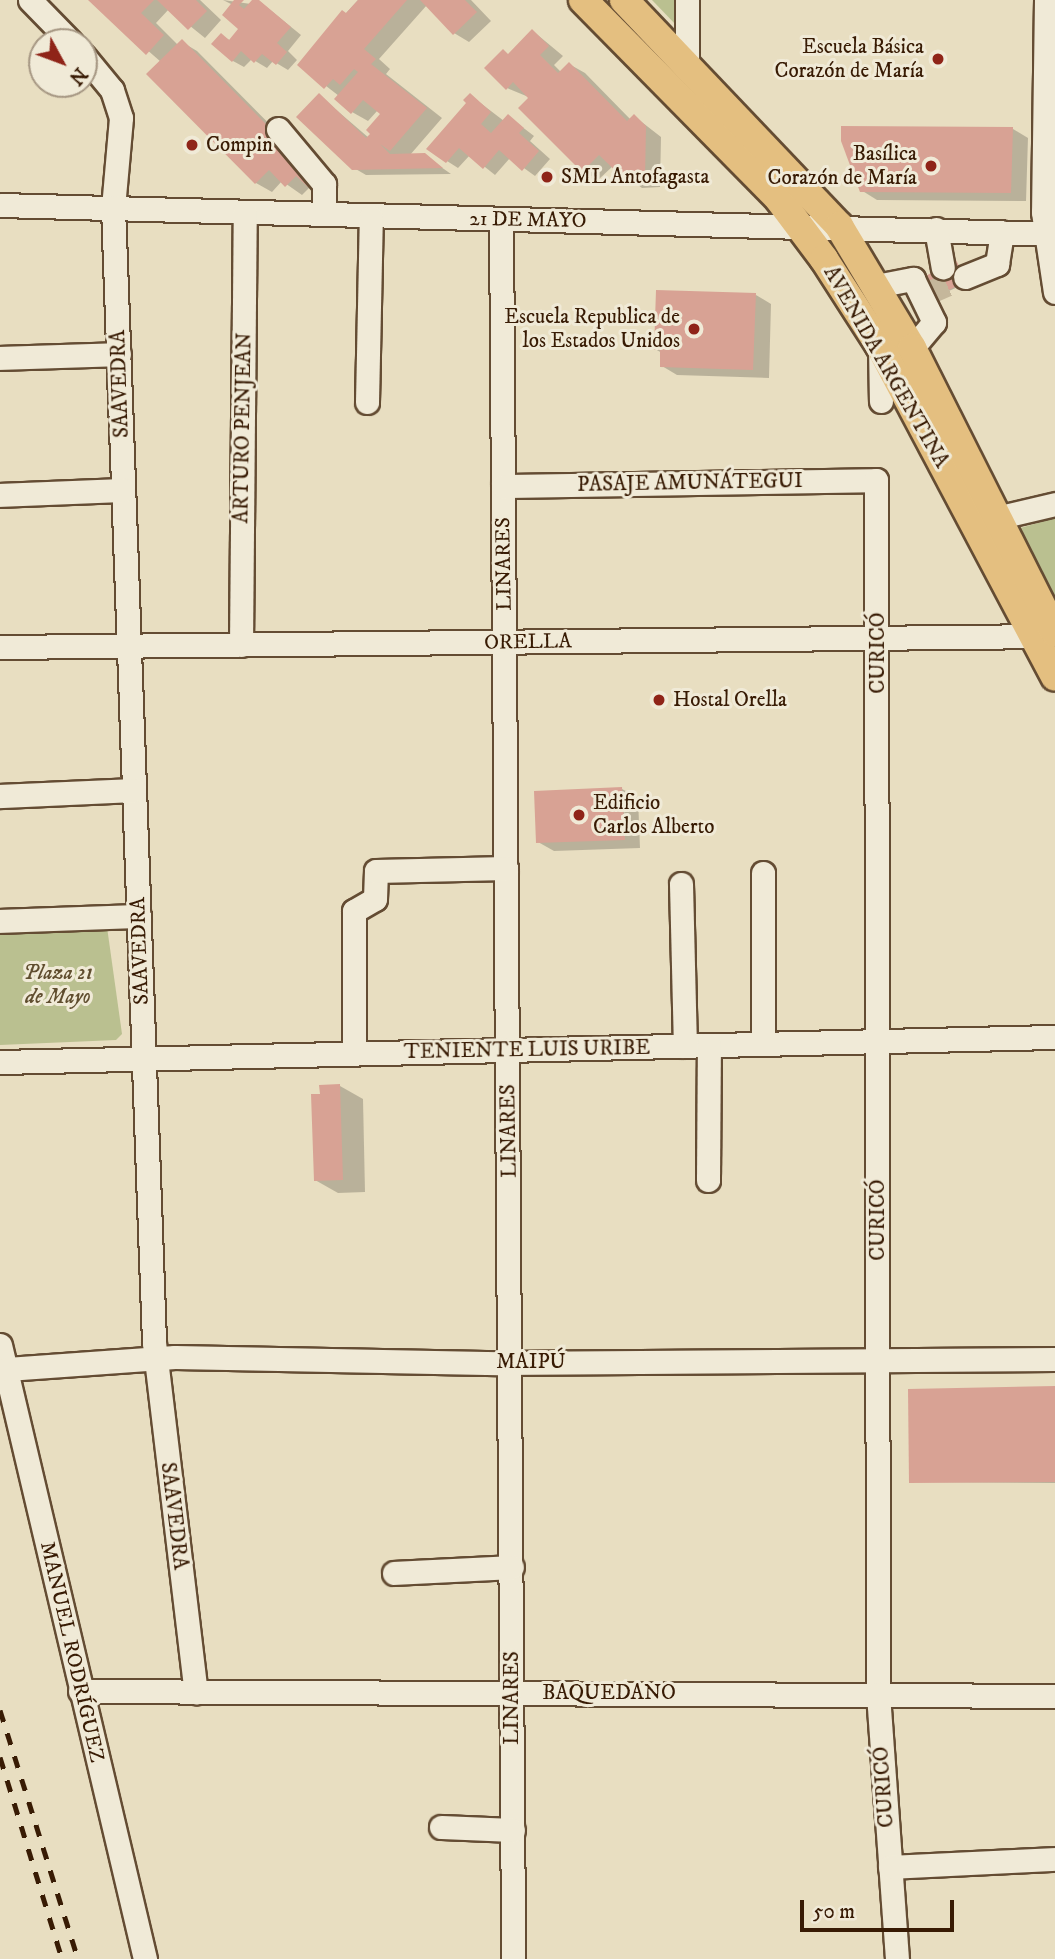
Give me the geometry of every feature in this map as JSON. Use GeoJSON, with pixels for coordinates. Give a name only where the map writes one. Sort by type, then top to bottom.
{"type":"FeatureCollection","features":[{"type":"Feature","properties":{"kind":"main road","name":"AVENIDA ARGENTINA"},"geometry":{"type":"LineString","coordinates":[[583,0],[802,227],[880,346],[1048,635]]}},
{"type":"Feature","properties":{"kind":"main road","name":"AVENIDA ARGENTINA"},"geometry":{"type":"LineString","coordinates":[[624,0],[839,226],[912,348],[996,518],[1048,635],[1055,677]]}},
{"type":"Feature","properties":{"kind":"street"},"geometry":{"type":"LineString","coordinates":[[30,0],[57,28]]}},
{"type":"Feature","properties":{"kind":"street"},"geometry":{"type":"LineString","coordinates":[[687,0],[687,64]]}},
{"type":"Feature","properties":{"kind":"street"},"geometry":{"type":"LineString","coordinates":[[1046,0],[1050,234],[1055,292]]}},
{"type":"Feature","properties":{"kind":"street","name":"SAAVEDRA"},"geometry":{"type":"LineString","coordinates":[[98,73],[112,90],[121,118],[113,207],[156,1357],[196,1692]]}},
{"type":"Feature","properties":{"kind":"street"},"geometry":{"type":"LineString","coordinates":[[278,129],[324,184],[324,214]]}},
{"type":"Feature","properties":{"kind":"street","name":"21 DE MAYO"},"geometry":{"type":"LineString","coordinates":[[0,205],[371,217],[839,226],[1050,234]]}},
{"type":"Feature","properties":{"kind":"street","name":"ARTURO PENJEAN"},"geometry":{"type":"LineString","coordinates":[[241,645],[245,212]]}},
{"type":"Feature","properties":{"kind":"street"},"geometry":{"type":"LineString","coordinates":[[367,402],[371,217]]}},
{"type":"Feature","properties":{"kind":"street","name":"LINARES"},"geometry":{"type":"LineString","coordinates":[[501,219],[511,1362],[513,1959]]}},
{"type":"Feature","properties":{"kind":"street"},"geometry":{"type":"LineString","coordinates":[[936,229],[943,267]]}},
{"type":"Feature","properties":{"kind":"street"},"geometry":{"type":"LineString","coordinates":[[965,277],[997,264],[1002,232]]}},
{"type":"Feature","properties":{"kind":"street"},"geometry":{"type":"LineString","coordinates":[[876,286],[913,279],[923,295],[934,322],[912,348]]}},
{"type":"Feature","properties":{"kind":"street"},"geometry":{"type":"LineString","coordinates":[[880,346],[881,401]]}},
{"type":"Feature","properties":{"kind":"street"},"geometry":{"type":"LineString","coordinates":[[0,358],[119,354]]}},
{"type":"Feature","properties":{"kind":"street","name":"PASAJE AMUNÁTEGUI"},"geometry":{"type":"LineString","coordinates":[[503,486],[876,480]]}},
{"type":"Feature","properties":{"kind":"street","name":"CURICÓ"},"geometry":{"type":"LineString","coordinates":[[876,480],[878,1694],[897,1959]]}},
{"type":"Feature","properties":{"kind":"street"},"geometry":{"type":"LineString","coordinates":[[0,495],[124,490]]}},
{"type":"Feature","properties":{"kind":"street"},"geometry":{"type":"LineString","coordinates":[[996,518],[1055,505]]}},
{"type":"Feature","properties":{"kind":"street","name":"ORELLA"},"geometry":{"type":"LineString","coordinates":[[0,648],[1048,635]]}},
{"type":"Feature","properties":{"kind":"street"},"geometry":{"type":"LineString","coordinates":[[0,796],[134,790]]}},
{"type":"Feature","properties":{"kind":"street"},"geometry":{"type":"LineString","coordinates":[[354,1054],[354,911],[375,899],[376,871],[506,868]]}},
{"type":"Feature","properties":{"kind":"street"},"geometry":{"type":"LineString","coordinates":[[762,1044],[764,873]]}},
{"type":"Feature","properties":{"kind":"street"},"geometry":{"type":"LineString","coordinates":[[681,884],[685,1046]]}},
{"type":"Feature","properties":{"kind":"street"},"geometry":{"type":"LineString","coordinates":[[0,920],[139,916]]}},
{"type":"Feature","properties":{"kind":"street","name":"TENIENTE LUIS URIBE"},"geometry":{"type":"LineString","coordinates":[[0,1062],[1055,1037]]}},
{"type":"Feature","properties":{"kind":"street"},"geometry":{"type":"LineString","coordinates":[[708,1180],[709,1045]]}},
{"type":"Feature","properties":{"kind":"street","name":"MANUEL RODRÍGUEZ"},"geometry":{"type":"LineString","coordinates":[[0,1345],[145,1959]]}},
{"type":"Feature","properties":{"kind":"street","name":"MAIPÚ"},"geometry":{"type":"LineString","coordinates":[[7,1369],[156,1357],[511,1362],[1055,1359]]}},
{"type":"Feature","properties":{"kind":"street"},"geometry":{"type":"LineString","coordinates":[[394,1573],[512,1567]]}},
{"type":"Feature","properties":{"kind":"street","name":"BAQUEDANO"},"geometry":{"type":"LineString","coordinates":[[80,1691],[1055,1696]]}},
{"type":"Feature","properties":{"kind":"street"},"geometry":{"type":"LineString","coordinates":[[441,1826],[513,1830]]}},
{"type":"Feature","properties":{"kind":"street"},"geometry":{"type":"LineString","coordinates":[[890,1867],[1055,1859]]}},
{"type":"Feature","properties":{"kind":"green space"},"geometry":{"type":"Polygon","coordinates":[[[652,0],[682,0],[677,26],[652,0]]]}},
{"type":"Feature","properties":{"kind":"green space"},"geometry":{"type":"Polygon","coordinates":[[[1055,518],[1055,609],[1013,530],[1055,518]]]}},
{"type":"Feature","properties":{"kind":"green space","name":"Plaza 21 de Mayo"},"geometry":{"type":"Polygon","coordinates":[[[107,927],[122,1034],[116,1040],[0,1045],[0,931],[107,927]]]}},
{"type":"Feature","properties":{"kind":"building"},"geometry":{"type":"Polygon","coordinates":[[[88,0],[154,0],[141,13],[164,35],[146,55],[88,0]]]}},
{"type":"Feature","properties":{"kind":"building"},"geometry":{"type":"Polygon","coordinates":[[[157,0],[196,0],[207,11],[188,30],[157,0]]]}},
{"type":"Feature","properties":{"kind":"building"},"geometry":{"type":"Polygon","coordinates":[[[234,0],[244,0],[239,5],[244,9],[252,0],[259,0],[291,27],[277,43],[287,52],[276,65],[262,54],[254,63],[241,51],[232,62],[211,44],[221,33],[229,40],[238,29],[222,15],[234,0]]]}},
{"type":"Feature","properties":{"kind":"building"},"geometry":{"type":"Polygon","coordinates":[[[358,0],[407,0],[364,49],[376,59],[371,64],[427,108],[390,151],[380,144],[390,154],[425,153],[443,168],[352,170],[296,117],[319,93],[366,138],[370,134],[366,130],[380,114],[363,100],[351,114],[334,99],[358,72],[354,69],[340,85],[333,79],[324,89],[297,65],[342,10],[346,13],[358,0]]]}},
{"type":"Feature","properties":{"kind":"building"},"geometry":{"type":"Polygon","coordinates":[[[420,0],[465,0],[477,12],[453,35],[420,0]]]}},
{"type":"Feature","properties":{"kind":"building"},"geometry":{"type":"Polygon","coordinates":[[[532,29],[549,46],[540,55],[558,73],[569,62],[627,121],[634,114],[646,126],[645,179],[625,180],[599,155],[582,172],[518,108],[528,98],[513,82],[506,90],[484,68],[503,49],[508,54],[532,29]]]}},
{"type":"Feature","properties":{"kind":"building"},"geometry":{"type":"Polygon","coordinates":[[[182,39],[318,177],[308,187],[296,176],[285,187],[269,170],[255,184],[146,74],[182,39]]]}},
{"type":"Feature","properties":{"kind":"building"},"geometry":{"type":"Polygon","coordinates":[[[470,93],[491,112],[481,124],[491,133],[508,114],[524,128],[519,133],[539,151],[522,171],[499,150],[483,169],[459,148],[446,163],[426,149],[466,103],[463,100],[470,93]]]}},
{"type":"Feature","properties":{"kind":"building","name":"Basílica Corazón de María"},"geometry":{"type":"Polygon","coordinates":[[[841,126],[1013,127],[1011,193],[860,192],[841,141],[841,126]]]}},
{"type":"Feature","properties":{"kind":"building"},"geometry":{"type":"Polygon","coordinates":[[[956,260],[967,281],[929,300],[918,280],[956,260]]]}},
{"type":"Feature","properties":{"kind":"building"},"geometry":{"type":"Polygon","coordinates":[[[656,290],[756,293],[753,370],[660,367],[660,350],[654,350],[656,290]]]}},
{"type":"Feature","properties":{"kind":"building","name":"Edificio Carlos Alberto"},"geometry":{"type":"Polygon","coordinates":[[[622,787],[625,840],[536,843],[534,791],[622,787]]]}},
{"type":"Feature","properties":{"kind":"building"},"geometry":{"type":"Polygon","coordinates":[[[340,1084],[343,1180],[314,1181],[311,1094],[320,1094],[319,1085],[340,1084]]]}},
{"type":"Feature","properties":{"kind":"building"},"geometry":{"type":"Polygon","coordinates":[[[1055,1386],[1055,1482],[909,1483],[908,1389],[1055,1386]]]}},
{"type":"Feature","properties":{"kind":"tunnel"},"geometry":{"type":"LineString","coordinates":[[926,294],[965,277]]}},
{"type":"Feature","properties":{"kind":"railway"},"geometry":{"type":"LineString","coordinates":[[0,1710],[78,1959]]}},
{"type":"Feature","properties":{"kind":"railway"},"geometry":{"type":"LineString","coordinates":[[0,1757],[62,1959]]}},
{"type":"Feature","properties":{"kind":"place","name":"Escuela Básica Corazón de María"},"geometry":{"type":"Point","coordinates":[938,59]}},
{"type":"Feature","properties":{"kind":"place","name":"Compin"},"geometry":{"type":"Point","coordinates":[192,145]}},
{"type":"Feature","properties":{"kind":"place","name":"Basílica Corazón de María"},"geometry":{"type":"Point","coordinates":[931,166]}},
{"type":"Feature","properties":{"kind":"place","name":"SML Antofagasta"},"geometry":{"type":"Point","coordinates":[547,177]}},
{"type":"Feature","properties":{"kind":"place","name":"Escuela Republica de los Estados Unidos"},"geometry":{"type":"Point","coordinates":[694,329]}},
{"type":"Feature","properties":{"kind":"place","name":"Hostal Orella"},"geometry":{"type":"Point","coordinates":[659,700]}},
{"type":"Feature","properties":{"kind":"place","name":"Edificio Carlos Alberto"},"geometry":{"type":"Point","coordinates":[579,815]}}]}
